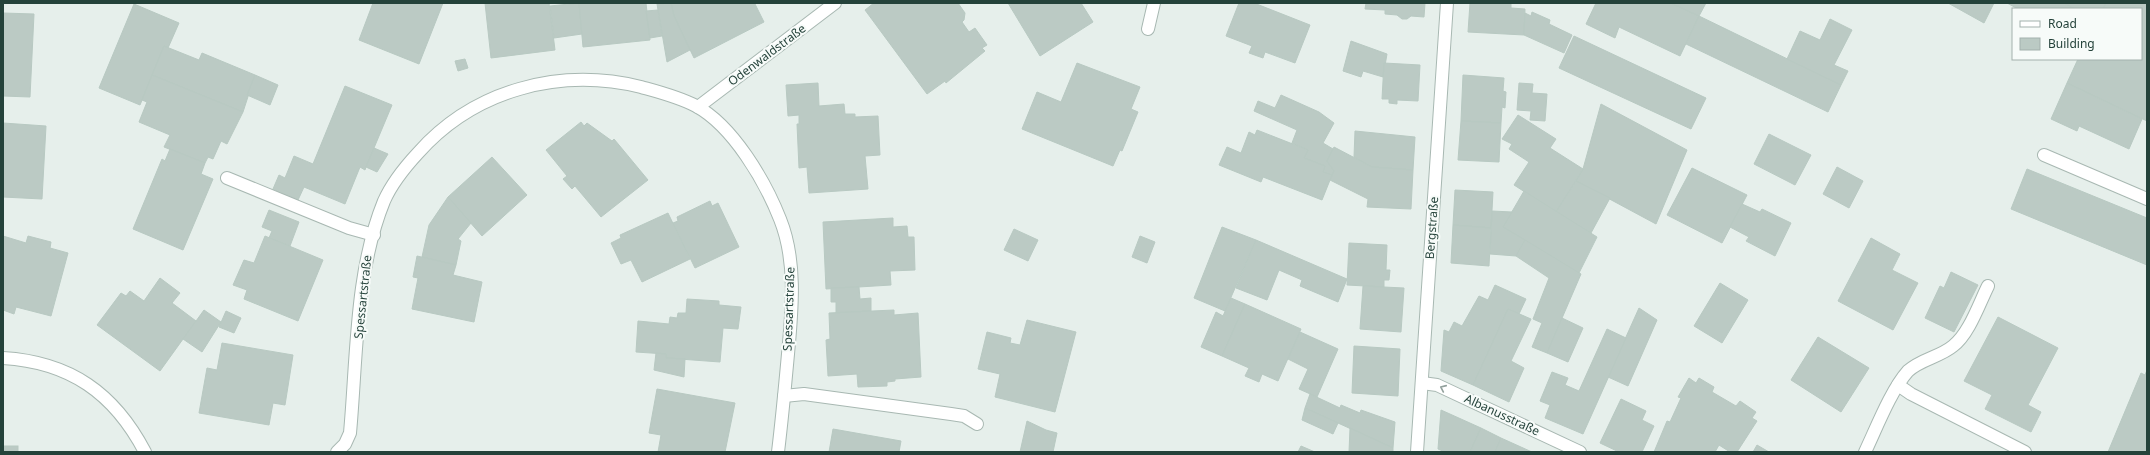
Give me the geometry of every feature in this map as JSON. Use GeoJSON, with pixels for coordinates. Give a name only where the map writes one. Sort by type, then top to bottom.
{"type":"FeatureCollection","features":[{"type":"Feature","properties":{"kind":"street","name":"Odenwaldstraße"},"geometry":{"type":"LineString","coordinates":[[698,107],[835,3]]}},
{"type":"Feature","properties":{"kind":"street"},"geometry":{"type":"LineString","coordinates":[[1148,29],[1154,3]]}},
{"type":"Feature","properties":{"kind":"street","name":"Bergstraße"},"geometry":{"type":"LineString","coordinates":[[1417,452],[1447,3]]}},
{"type":"Feature","properties":{"kind":"street","name":"Spessartstraße"},"geometry":{"type":"LineString","coordinates":[[337,452],[350,433],[367,252],[385,201],[406,166],[441,130],[493,97],[512,90],[556,81],[600,80],[622,82],[656,91],[698,107],[721,126],[753,165],[774,205],[786,236],[791,268],[792,297],[778,452]]}},
{"type":"Feature","properties":{"kind":"street"},"geometry":{"type":"LineString","coordinates":[[2044,155],[2147,199]]}},
{"type":"Feature","properties":{"kind":"street"},"geometry":{"type":"LineString","coordinates":[[227,178],[350,228],[374,235]]}},
{"type":"Feature","properties":{"kind":"street"},"geometry":{"type":"LineString","coordinates":[[1865,452],[1898,385],[1913,367],[1953,347],[1962,337],[1988,286]]}},
{"type":"Feature","properties":{"kind":"street"},"geometry":{"type":"LineString","coordinates":[[3,358],[51,366],[90,385],[111,401],[129,425],[146,452]]}},
{"type":"Feature","properties":{"kind":"street","name":"Albanusstraße"},"geometry":{"type":"LineString","coordinates":[[1422,383],[1437,385],[1580,452]]}},
{"type":"Feature","properties":{"kind":"street"},"geometry":{"type":"LineString","coordinates":[[1898,385],[1911,394],[2025,452]]}},
{"type":"Feature","properties":{"kind":"street"},"geometry":{"type":"LineString","coordinates":[[784,396],[804,394],[951,414],[964,416],[977,424]]}},
{"type":"Feature","properties":{"kind":"building"},"geometry":{"type":"Polygon","coordinates":[[[373,3],[443,3],[419,64],[359,40],[373,3]]]}},
{"type":"Feature","properties":{"kind":"building"},"geometry":{"type":"Polygon","coordinates":[[[485,3],[549,3],[555,50],[491,58],[485,3]]]}},
{"type":"Feature","properties":{"kind":"building"},"geometry":{"type":"Polygon","coordinates":[[[579,3],[582,34],[554,38],[550,6],[579,3]]]}},
{"type":"Feature","properties":{"kind":"building"},"geometry":{"type":"Polygon","coordinates":[[[579,3],[646,3],[650,40],[583,47],[579,3]]]}},
{"type":"Feature","properties":{"kind":"building"},"geometry":{"type":"Polygon","coordinates":[[[671,3],[757,3],[755,4],[764,22],[694,58],[674,16],[671,3]]]}},
{"type":"Feature","properties":{"kind":"building"},"geometry":{"type":"Polygon","coordinates":[[[671,3],[674,16],[690,50],[667,62],[657,4],[671,3]]]}},
{"type":"Feature","properties":{"kind":"building"},"geometry":{"type":"Polygon","coordinates":[[[874,3],[958,3],[965,13],[964,20],[962,22],[969,32],[975,28],[987,45],[982,48],[985,51],[946,83],[945,81],[927,94],[865,10],[874,3]]]}},
{"type":"Feature","properties":{"kind":"building"},"geometry":{"type":"Polygon","coordinates":[[[1008,3],[1081,3],[1093,22],[1040,56],[1008,3]]]}},
{"type":"Feature","properties":{"kind":"building"},"geometry":{"type":"Polygon","coordinates":[[[1239,3],[1254,3],[1310,25],[1295,63],[1265,52],[1263,58],[1249,53],[1252,46],[1226,36],[1239,3]]]}},
{"type":"Feature","properties":{"kind":"building"},"geometry":{"type":"Polygon","coordinates":[[[1366,3],[1425,3],[1424,17],[1411,16],[1407,19],[1402,19],[1397,15],[1385,14],[1385,10],[1365,9],[1366,3]]]}},
{"type":"Feature","properties":{"kind":"building"},"geometry":{"type":"Polygon","coordinates":[[[1470,3],[1511,3],[1511,8],[1525,9],[1524,35],[1468,32],[1470,3]]]}},
{"type":"Feature","properties":{"kind":"building"},"geometry":{"type":"Polygon","coordinates":[[[1596,3],[1671,3],[1699,16],[1680,56],[1619,27],[1615,38],[1586,24],[1596,3]]]}},
{"type":"Feature","properties":{"kind":"building"},"geometry":{"type":"Polygon","coordinates":[[[1671,3],[1706,3],[1699,16],[1671,3]]]}},
{"type":"Feature","properties":{"kind":"building"},"geometry":{"type":"Polygon","coordinates":[[[1948,3],[1994,3],[1984,23],[1948,3]]]}},
{"type":"Feature","properties":{"kind":"building"},"geometry":{"type":"Polygon","coordinates":[[[2007,3],[2064,3],[2073,8],[2016,8],[2007,3]]]}},
{"type":"Feature","properties":{"kind":"building"},"geometry":{"type":"Polygon","coordinates":[[[2064,3],[2106,3],[2104,8],[2073,8],[2064,3]]]}},
{"type":"Feature","properties":{"kind":"building"},"geometry":{"type":"Polygon","coordinates":[[[2106,3],[2147,3],[2147,121],[2067,83],[2078,60],[2142,60],[2142,8],[2104,8],[2106,3]]]}},
{"type":"Feature","properties":{"kind":"building"},"geometry":{"type":"Polygon","coordinates":[[[134,4],[179,23],[168,48],[164,46],[140,105],[99,88],[134,4]]]}},
{"type":"Feature","properties":{"kind":"building"},"geometry":{"type":"Polygon","coordinates":[[[658,10],[662,36],[650,38],[646,11],[658,10]]]}},
{"type":"Feature","properties":{"kind":"building"},"geometry":{"type":"Polygon","coordinates":[[[1532,12],[1550,20],[1549,24],[1572,35],[1564,53],[1524,35],[1525,13],[1531,16],[1532,12]]]}},
{"type":"Feature","properties":{"kind":"building"},"geometry":{"type":"Polygon","coordinates":[[[3,13],[34,14],[30,97],[3,96],[3,13]]]}},
{"type":"Feature","properties":{"kind":"building"},"geometry":{"type":"Polygon","coordinates":[[[1699,16],[1841,85],[1828,112],[1686,44],[1699,16]]]}},
{"type":"Feature","properties":{"kind":"building"},"geometry":{"type":"Polygon","coordinates":[[[1830,19],[1852,30],[1834,65],[1848,71],[1841,85],[1787,59],[1800,31],[1820,40],[1830,19]]]}},
{"type":"Feature","properties":{"kind":"building"},"geometry":{"type":"Polygon","coordinates":[[[1574,36],[1706,98],[1691,129],[1559,68],[1574,36]]]}},
{"type":"Feature","properties":{"kind":"building"},"geometry":{"type":"Polygon","coordinates":[[[1351,41],[1387,54],[1383,77],[1363,71],[1361,77],[1343,71],[1351,41]]]}},
{"type":"Feature","properties":{"kind":"building"},"geometry":{"type":"Polygon","coordinates":[[[164,46],[199,60],[202,53],[255,75],[243,112],[152,75],[164,46]]]}},
{"type":"Feature","properties":{"kind":"building"},"geometry":{"type":"Polygon","coordinates":[[[465,59],[468,68],[458,71],[455,61],[465,59]]]}},
{"type":"Feature","properties":{"kind":"building"},"geometry":{"type":"Polygon","coordinates":[[[1077,63],[1140,87],[1131,109],[1138,112],[1122,151],[1120,150],[1113,166],[1022,129],[1037,92],[1061,102],[1077,63]]]}},
{"type":"Feature","properties":{"kind":"building"},"geometry":{"type":"Polygon","coordinates":[[[1384,63],[1420,65],[1418,101],[1397,100],[1397,104],[1389,103],[1389,99],[1382,99],[1384,63]]]}},
{"type":"Feature","properties":{"kind":"building"},"geometry":{"type":"Polygon","coordinates":[[[152,75],[243,112],[227,144],[221,141],[213,159],[208,157],[205,163],[164,147],[170,135],[139,122],[147,102],[142,100],[152,75]]]}},
{"type":"Feature","properties":{"kind":"building"},"geometry":{"type":"Polygon","coordinates":[[[255,75],[278,85],[270,105],[247,95],[255,75]]]}},
{"type":"Feature","properties":{"kind":"building"},"geometry":{"type":"Polygon","coordinates":[[[1463,75],[1504,78],[1503,91],[1506,92],[1505,108],[1502,107],[1501,123],[1461,121],[1463,75]]]}},
{"type":"Feature","properties":{"kind":"building"},"geometry":{"type":"Polygon","coordinates":[[[818,83],[819,106],[844,104],[845,114],[855,114],[855,117],[878,116],[880,155],[865,156],[868,189],[809,193],[807,167],[799,168],[797,124],[799,124],[799,115],[788,116],[786,85],[818,83]]]}},
{"type":"Feature","properties":{"kind":"building"},"geometry":{"type":"Polygon","coordinates":[[[1519,83],[1533,84],[1532,93],[1547,94],[1545,121],[1530,120],[1531,111],[1517,110],[1519,83]]]}},
{"type":"Feature","properties":{"kind":"building"},"geometry":{"type":"Polygon","coordinates":[[[2067,83],[2142,119],[2129,149],[2079,126],[2077,131],[2051,119],[2067,83]]]}},
{"type":"Feature","properties":{"kind":"building"},"geometry":{"type":"Polygon","coordinates":[[[345,86],[392,105],[365,170],[360,167],[345,204],[304,187],[298,200],[273,189],[279,175],[285,178],[294,156],[313,164],[345,86]]]}},
{"type":"Feature","properties":{"kind":"building"},"geometry":{"type":"Polygon","coordinates":[[[1281,95],[1319,112],[1334,123],[1323,143],[1333,149],[1327,161],[1334,171],[1332,175],[1323,172],[1325,166],[1304,158],[1308,150],[1292,143],[1297,130],[1254,111],[1258,101],[1275,108],[1281,95]]]}},
{"type":"Feature","properties":{"kind":"building"},"geometry":{"type":"Polygon","coordinates":[[[1601,104],[1687,150],[1656,224],[1576,181],[1583,169],[1601,104]]]}},
{"type":"Feature","properties":{"kind":"building"},"geometry":{"type":"Polygon","coordinates":[[[1518,115],[1556,139],[1550,148],[1583,169],[1556,212],[1514,185],[1529,162],[1509,149],[1512,144],[1502,139],[1518,115]]]}},
{"type":"Feature","properties":{"kind":"building"},"geometry":{"type":"Polygon","coordinates":[[[1461,121],[1501,123],[1499,162],[1458,160],[1461,121]]]}},
{"type":"Feature","properties":{"kind":"building"},"geometry":{"type":"Polygon","coordinates":[[[581,122],[584,126],[587,123],[612,141],[614,139],[648,180],[601,217],[575,186],[572,189],[563,179],[567,176],[546,150],[581,122]]]}},
{"type":"Feature","properties":{"kind":"building"},"geometry":{"type":"Polygon","coordinates":[[[3,123],[46,126],[42,199],[3,197],[3,123]]]}},
{"type":"Feature","properties":{"kind":"building"},"geometry":{"type":"Polygon","coordinates":[[[1257,130],[1308,150],[1304,158],[1325,166],[1323,172],[1332,175],[1322,200],[1263,177],[1261,182],[1219,165],[1227,147],[1241,153],[1249,132],[1255,135],[1257,130]]]}},
{"type":"Feature","properties":{"kind":"building"},"geometry":{"type":"Polygon","coordinates":[[[1355,131],[1415,137],[1413,170],[1372,167],[1354,157],[1355,131]]]}},
{"type":"Feature","properties":{"kind":"building"},"geometry":{"type":"Polygon","coordinates":[[[1769,134],[1811,155],[1795,185],[1754,164],[1769,134]]]}},
{"type":"Feature","properties":{"kind":"building"},"geometry":{"type":"Polygon","coordinates":[[[1334,147],[1372,167],[1413,170],[1411,209],[1367,207],[1368,199],[1330,180],[1334,171],[1327,161],[1334,147]]]}},
{"type":"Feature","properties":{"kind":"building"},"geometry":{"type":"Polygon","coordinates":[[[374,148],[388,154],[377,172],[366,167],[374,148]]]}},
{"type":"Feature","properties":{"kind":"building"},"geometry":{"type":"Polygon","coordinates":[[[170,149],[205,163],[201,174],[213,179],[183,250],[133,229],[162,159],[165,161],[170,149]]]}},
{"type":"Feature","properties":{"kind":"building"},"geometry":{"type":"Polygon","coordinates":[[[492,157],[527,195],[482,236],[448,197],[492,157]]]}},
{"type":"Feature","properties":{"kind":"building"},"geometry":{"type":"Polygon","coordinates":[[[1837,167],[1863,181],[1849,208],[1823,194],[1837,167]]]}},
{"type":"Feature","properties":{"kind":"building"},"geometry":{"type":"Polygon","coordinates":[[[1692,168],[1747,195],[1722,243],[1667,215],[1692,168]]]}},
{"type":"Feature","properties":{"kind":"building"},"geometry":{"type":"Polygon","coordinates":[[[2027,169],[2147,218],[2147,265],[2011,209],[2027,169]]]}},
{"type":"Feature","properties":{"kind":"building"},"geometry":{"type":"Polygon","coordinates":[[[1576,181],[1610,198],[1591,233],[1556,212],[1576,181]]]}},
{"type":"Feature","properties":{"kind":"building"},"geometry":{"type":"Polygon","coordinates":[[[1455,190],[1493,192],[1491,228],[1453,225],[1455,190]]]}},
{"type":"Feature","properties":{"kind":"building"},"geometry":{"type":"Polygon","coordinates":[[[1524,191],[1597,237],[1579,273],[1503,227],[1524,191]]]}},
{"type":"Feature","properties":{"kind":"building"},"geometry":{"type":"Polygon","coordinates":[[[448,197],[471,223],[458,239],[461,241],[456,265],[422,257],[429,225],[448,197]]]}},
{"type":"Feature","properties":{"kind":"building"},"geometry":{"type":"Polygon","coordinates":[[[710,201],[712,206],[718,203],[739,247],[695,268],[673,223],[678,221],[677,217],[710,201]]]}},
{"type":"Feature","properties":{"kind":"building"},"geometry":{"type":"Polygon","coordinates":[[[1742,204],[1760,212],[1762,209],[1791,223],[1775,256],[1746,241],[1749,237],[1730,227],[1742,204]]]}},
{"type":"Feature","properties":{"kind":"building"},"geometry":{"type":"Polygon","coordinates":[[[269,210],[299,222],[290,246],[269,238],[272,231],[262,227],[269,210]]]}},
{"type":"Feature","properties":{"kind":"building"},"geometry":{"type":"Polygon","coordinates":[[[1492,211],[1512,212],[1503,227],[1525,240],[1516,256],[1490,254],[1492,211]]]}},
{"type":"Feature","properties":{"kind":"building"},"geometry":{"type":"Polygon","coordinates":[[[668,213],[690,259],[642,282],[631,260],[621,264],[611,243],[621,238],[620,235],[668,213]]]}},
{"type":"Feature","properties":{"kind":"building"},"geometry":{"type":"Polygon","coordinates":[[[893,218],[893,227],[907,226],[908,237],[914,237],[915,270],[890,271],[891,285],[826,289],[823,222],[893,218]]]}},
{"type":"Feature","properties":{"kind":"building"},"geometry":{"type":"Polygon","coordinates":[[[1453,225],[1491,228],[1489,266],[1451,263],[1453,225]]]}},
{"type":"Feature","properties":{"kind":"building"},"geometry":{"type":"Polygon","coordinates":[[[1222,227],[1256,240],[1225,311],[1194,298],[1222,227]]]}},
{"type":"Feature","properties":{"kind":"building"},"geometry":{"type":"Polygon","coordinates":[[[1014,229],[1038,240],[1028,261],[1004,250],[1014,229]]]}},
{"type":"Feature","properties":{"kind":"building"},"geometry":{"type":"Polygon","coordinates":[[[3,236],[26,243],[28,236],[51,242],[50,248],[68,253],[51,316],[16,307],[14,314],[3,310],[3,236]]]}},
{"type":"Feature","properties":{"kind":"building"},"geometry":{"type":"Polygon","coordinates":[[[265,236],[323,260],[298,321],[244,299],[247,290],[233,285],[244,260],[254,263],[265,236]]]}},
{"type":"Feature","properties":{"kind":"building"},"geometry":{"type":"Polygon","coordinates":[[[1140,236],[1155,242],[1147,263],[1132,257],[1140,236]]]}},
{"type":"Feature","properties":{"kind":"building"},"geometry":{"type":"Polygon","coordinates":[[[1871,238],[1900,254],[1892,270],[1918,283],[1893,330],[1838,301],[1871,238]]]}},
{"type":"Feature","properties":{"kind":"building"},"geometry":{"type":"Polygon","coordinates":[[[1256,240],[1347,279],[1338,302],[1300,286],[1302,280],[1279,270],[1267,300],[1236,288],[1256,240]]]}},
{"type":"Feature","properties":{"kind":"building"},"geometry":{"type":"Polygon","coordinates":[[[1525,240],[1581,274],[1547,353],[1532,347],[1542,323],[1533,319],[1549,278],[1516,256],[1525,240]]]}},
{"type":"Feature","properties":{"kind":"building"},"geometry":{"type":"Polygon","coordinates":[[[1349,243],[1387,245],[1386,270],[1390,270],[1389,280],[1384,280],[1384,287],[1347,285],[1349,243]]]}},
{"type":"Feature","properties":{"kind":"building"},"geometry":{"type":"Polygon","coordinates":[[[417,256],[456,265],[453,275],[482,282],[474,322],[412,309],[418,278],[413,277],[417,256]]]}},
{"type":"Feature","properties":{"kind":"building"},"geometry":{"type":"Polygon","coordinates":[[[1951,272],[1978,285],[1954,332],[1925,318],[1940,286],[1944,288],[1951,272]]]}},
{"type":"Feature","properties":{"kind":"building"},"geometry":{"type":"Polygon","coordinates":[[[160,278],[180,293],[172,303],[196,321],[160,371],[97,325],[121,293],[126,296],[130,291],[144,301],[160,278]]]}},
{"type":"Feature","properties":{"kind":"building"},"geometry":{"type":"Polygon","coordinates":[[[1720,283],[1748,300],[1722,343],[1694,326],[1720,283]]]}},
{"type":"Feature","properties":{"kind":"building"},"geometry":{"type":"Polygon","coordinates":[[[1495,285],[1526,299],[1519,314],[1508,309],[1473,385],[1441,371],[1444,330],[1449,332],[1454,322],[1462,326],[1479,296],[1488,300],[1495,285]]]}},
{"type":"Feature","properties":{"kind":"building"},"geometry":{"type":"Polygon","coordinates":[[[1363,286],[1404,288],[1401,332],[1360,329],[1363,286]]]}},
{"type":"Feature","properties":{"kind":"building"},"geometry":{"type":"Polygon","coordinates":[[[859,287],[860,299],[871,298],[871,311],[836,313],[836,302],[831,302],[831,288],[859,287]]]}},
{"type":"Feature","properties":{"kind":"building"},"geometry":{"type":"Polygon","coordinates":[[[1231,298],[1245,304],[1222,356],[1201,347],[1216,312],[1223,316],[1231,298]]]}},
{"type":"Feature","properties":{"kind":"building"},"geometry":{"type":"Polygon","coordinates":[[[687,299],[719,301],[719,305],[741,307],[738,329],[723,328],[720,362],[666,358],[666,354],[636,352],[638,321],[669,324],[670,317],[677,318],[678,313],[686,313],[687,299]]]}},
{"type":"Feature","properties":{"kind":"building"},"geometry":{"type":"Polygon","coordinates":[[[1245,304],[1301,329],[1278,381],[1262,374],[1259,382],[1245,376],[1249,368],[1222,356],[1245,304]]]}},
{"type":"Feature","properties":{"kind":"building"},"geometry":{"type":"Polygon","coordinates":[[[1639,308],[1657,320],[1628,386],[1608,377],[1639,308]]]}},
{"type":"Feature","properties":{"kind":"building"},"geometry":{"type":"Polygon","coordinates":[[[1508,309],[1531,319],[1511,361],[1524,368],[1509,402],[1473,385],[1508,309]]]}},
{"type":"Feature","properties":{"kind":"building"},"geometry":{"type":"Polygon","coordinates":[[[204,310],[221,322],[202,352],[183,339],[204,310]]]}},
{"type":"Feature","properties":{"kind":"building"},"geometry":{"type":"Polygon","coordinates":[[[894,310],[894,315],[918,313],[921,377],[895,379],[895,381],[887,382],[887,386],[858,387],[857,374],[828,376],[826,340],[830,339],[829,313],[894,310]]]}},
{"type":"Feature","properties":{"kind":"building"},"geometry":{"type":"Polygon","coordinates":[[[226,311],[241,318],[234,333],[219,327],[226,311]]]}},
{"type":"Feature","properties":{"kind":"building"},"geometry":{"type":"Polygon","coordinates":[[[1998,317],[2058,348],[2028,405],[2041,412],[2031,432],[1985,409],[1992,395],[1964,381],[1998,317]]]}},
{"type":"Feature","properties":{"kind":"building"},"geometry":{"type":"Polygon","coordinates":[[[1562,318],[1583,328],[1568,362],[1547,353],[1562,318]]]}},
{"type":"Feature","properties":{"kind":"building"},"geometry":{"type":"Polygon","coordinates":[[[1027,320],[1076,332],[1055,412],[995,397],[1000,374],[978,369],[987,332],[1011,338],[1010,343],[1020,345],[1027,320]]]}},
{"type":"Feature","properties":{"kind":"building"},"geometry":{"type":"Polygon","coordinates":[[[1607,329],[1626,338],[1583,434],[1545,418],[1550,405],[1540,401],[1552,372],[1568,378],[1565,385],[1579,391],[1607,329]]]}},
{"type":"Feature","properties":{"kind":"building"},"geometry":{"type":"Polygon","coordinates":[[[1300,332],[1338,349],[1317,397],[1299,389],[1308,369],[1288,359],[1300,332]]]}},
{"type":"Feature","properties":{"kind":"building"},"geometry":{"type":"Polygon","coordinates":[[[1818,337],[1869,368],[1841,412],[1791,380],[1818,337]]]}},
{"type":"Feature","properties":{"kind":"building"},"geometry":{"type":"Polygon","coordinates":[[[222,343],[293,355],[285,405],[273,403],[269,425],[199,413],[207,368],[217,370],[222,343]]]}},
{"type":"Feature","properties":{"kind":"building"},"geometry":{"type":"Polygon","coordinates":[[[1354,346],[1400,349],[1398,396],[1352,393],[1354,346]]]}},
{"type":"Feature","properties":{"kind":"building"},"geometry":{"type":"Polygon","coordinates":[[[656,353],[666,354],[666,358],[685,359],[684,377],[654,370],[656,353]]]}},
{"type":"Feature","properties":{"kind":"building"},"geometry":{"type":"Polygon","coordinates":[[[2147,370],[2147,452],[2108,452],[2141,373],[2145,375],[2147,370]]]}},
{"type":"Feature","properties":{"kind":"building"},"geometry":{"type":"Polygon","coordinates":[[[1689,378],[1696,383],[1699,378],[1714,387],[1712,392],[1736,406],[1740,401],[1756,412],[1752,418],[1757,421],[1737,452],[1730,452],[1719,445],[1715,452],[1654,452],[1667,421],[1670,422],[1681,398],[1678,397],[1689,378]]]}},
{"type":"Feature","properties":{"kind":"building"},"geometry":{"type":"Polygon","coordinates":[[[657,389],[735,403],[725,452],[658,452],[661,435],[649,433],[657,389]]]}},
{"type":"Feature","properties":{"kind":"building"},"geometry":{"type":"Polygon","coordinates":[[[1310,394],[1340,408],[1341,405],[1360,413],[1361,410],[1395,422],[1393,448],[1305,408],[1310,394]]]}},
{"type":"Feature","properties":{"kind":"building"},"geometry":{"type":"Polygon","coordinates":[[[1621,399],[1646,411],[1642,420],[1654,426],[1642,452],[1619,452],[1600,443],[1621,399]]]}},
{"type":"Feature","properties":{"kind":"building"},"geometry":{"type":"Polygon","coordinates":[[[1305,408],[1338,423],[1333,434],[1302,420],[1305,408]]]}},
{"type":"Feature","properties":{"kind":"building"},"geometry":{"type":"Polygon","coordinates":[[[1441,410],[1481,428],[1470,452],[1445,452],[1438,449],[1441,410]]]}},
{"type":"Feature","properties":{"kind":"building"},"geometry":{"type":"Polygon","coordinates":[[[1027,421],[1046,430],[1057,433],[1053,452],[1020,452],[1027,421]]]}},
{"type":"Feature","properties":{"kind":"building"},"geometry":{"type":"Polygon","coordinates":[[[1350,428],[1393,448],[1393,452],[1349,452],[1350,428]]]}},
{"type":"Feature","properties":{"kind":"building"},"geometry":{"type":"Polygon","coordinates":[[[1481,428],[1501,438],[1495,452],[1470,452],[1481,428]]]}},
{"type":"Feature","properties":{"kind":"building"},"geometry":{"type":"Polygon","coordinates":[[[833,429],[901,441],[899,452],[829,452],[833,429]]]}},
{"type":"Feature","properties":{"kind":"building"},"geometry":{"type":"Polygon","coordinates":[[[1501,438],[1532,452],[1495,452],[1501,438]]]}},
{"type":"Feature","properties":{"kind":"building"},"geometry":{"type":"Polygon","coordinates":[[[1757,445],[1769,452],[1753,452],[1757,445]]]}},
{"type":"Feature","properties":{"kind":"building"},"geometry":{"type":"Polygon","coordinates":[[[3,446],[18,446],[18,452],[3,452],[3,446]]]}},
{"type":"Feature","properties":{"kind":"building"},"geometry":{"type":"Polygon","coordinates":[[[1301,446],[1315,452],[1298,452],[1301,446]]]}}]}
